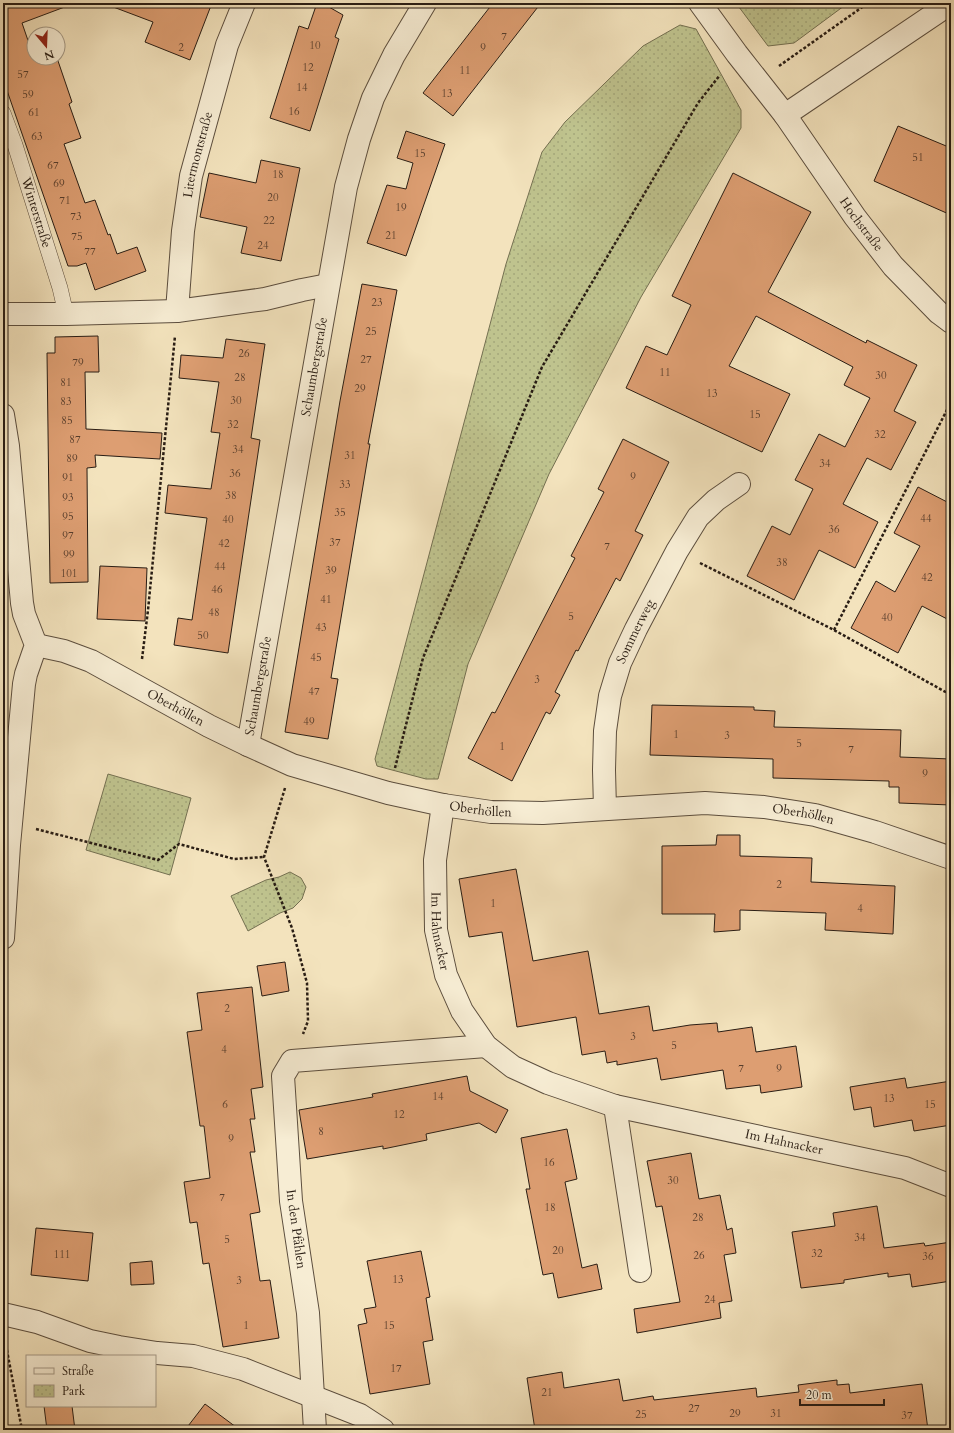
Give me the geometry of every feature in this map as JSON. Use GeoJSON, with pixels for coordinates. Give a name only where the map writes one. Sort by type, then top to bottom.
{"type":"FeatureCollection","features":[{"type":"Feature","properties":{"kind":"street","name":"Litermontstraße"},"geometry":{"type":"LineString","coordinates":[[178,311],[183,231],[192,176],[227,45],[244,3]]}},
{"type":"Feature","properties":{"kind":"street","name":"Schaumbergstraße"},"geometry":{"type":"LineString","coordinates":[[248,746],[346,187],[359,139],[373,98],[394,55],[425,3]]}},
{"type":"Feature","properties":{"kind":"street","name":"Hochstraße"},"geometry":{"type":"LineString","coordinates":[[700,3],[784,116],[855,217],[893,266],[939,313],[951,322]]}},
{"type":"Feature","properties":{"kind":"street"},"geometry":{"type":"LineString","coordinates":[[784,116],[951,3]]}},
{"type":"Feature","properties":{"kind":"street"},"geometry":{"type":"LineString","coordinates":[[3,314],[178,311],[265,299],[328,285]]}},
{"type":"Feature","properties":{"kind":"street"},"geometry":{"type":"LineString","coordinates":[[3,415],[8,446],[22,603],[24,614],[36,645],[26,674],[11,823],[3,938]]}},
{"type":"Feature","properties":{"kind":"street","name":"Sommerweg"},"geometry":{"type":"LineString","coordinates":[[605,810],[605,731],[610,696],[620,663],[677,551],[698,517],[716,500],[739,484]]}},
{"type":"Feature","properties":{"kind":"street","name":"Oberhöllen"},"geometry":{"type":"LineString","coordinates":[[36,645],[64,651],[85,658],[248,746],[292,765],[388,793],[443,805],[490,812],[543,813],[704,803],[764,807],[815,815],[875,832],[951,858]]}},
{"type":"Feature","properties":{"kind":"street","name":"Im Hahnacker"},"geometry":{"type":"LineString","coordinates":[[443,805],[435,860],[436,930],[446,975],[462,1011],[486,1046],[513,1066],[548,1083],[615,1106],[905,1168],[951,1186]]}},
{"type":"Feature","properties":{"kind":"street"},"geometry":{"type":"LineString","coordinates":[[292,1061],[486,1046]]}},
{"type":"Feature","properties":{"kind":"street","name":"In den Pfählen"},"geometry":{"type":"LineString","coordinates":[[292,1061],[283,1076],[290,1201],[308,1313],[315,1430]]}},
{"type":"Feature","properties":{"kind":"street"},"geometry":{"type":"LineString","coordinates":[[615,1106],[640,1271]]}},
{"type":"Feature","properties":{"kind":"street"},"geometry":{"type":"LineString","coordinates":[[4,1324],[37,1322],[90,1341],[157,1353],[193,1356],[243,1369],[360,1415],[383,1430]]}},
{"type":"Feature","properties":{"kind":"lane","name":"Winterstraße"},"geometry":{"type":"LineString","coordinates":[[3,113],[15,145],[60,288],[66,314]]}},
{"type":"Feature","properties":{"kind":"path"},"geometry":{"type":"LineString","coordinates":[[756,78],[778,66],[868,3]]}},
{"type":"Feature","properties":{"kind":"path"},"geometry":{"type":"LineString","coordinates":[[388,793],[423,658],[542,367],[698,103],[737,54]]}},
{"type":"Feature","properties":{"kind":"path"},"geometry":{"type":"LineString","coordinates":[[138,687],[148,610],[178,311]]}},
{"type":"Feature","properties":{"kind":"path"},"geometry":{"type":"LineString","coordinates":[[834,630],[951,402]]}},
{"type":"Feature","properties":{"kind":"path"},"geometry":{"type":"LineString","coordinates":[[677,551],[834,630],[951,695]]}},
{"type":"Feature","properties":{"kind":"path"},"geometry":{"type":"LineString","coordinates":[[292,765],[264,857],[292,928],[307,983],[308,1020],[292,1061]]}},
{"type":"Feature","properties":{"kind":"path"},"geometry":{"type":"LineString","coordinates":[[11,823],[158,860],[178,844],[234,860],[264,857]]}},
{"type":"Feature","properties":{"kind":"path"},"geometry":{"type":"LineString","coordinates":[[4,1324],[22,1430]]}},
{"type":"Feature","properties":{"kind":"green space"},"geometry":{"type":"Polygon","coordinates":[[[736,3],[848,3],[794,43],[768,46],[736,3]]]}},
{"type":"Feature","properties":{"kind":"green space"},"geometry":{"type":"Polygon","coordinates":[[[680,25],[696,29],[741,110],[741,128],[641,297],[549,474],[468,664],[438,779],[426,779],[377,766],[375,759],[506,264],[542,152],[565,122],[643,46],[680,25]]]}},
{"type":"Feature","properties":{"kind":"green space"},"geometry":{"type":"Polygon","coordinates":[[[108,774],[191,798],[170,875],[86,850],[108,774]]]}},
{"type":"Feature","properties":{"kind":"green space"},"geometry":{"type":"Polygon","coordinates":[[[290,872],[301,878],[306,887],[302,899],[293,908],[280,913],[248,931],[231,896],[266,880],[279,877],[290,872]]]}},
{"type":"Feature","properties":{"kind":"building"},"geometry":{"type":"Polygon","coordinates":[[[3,3],[70,3],[70,5],[22,23],[26,35],[26,66],[60,66],[72,102],[69,104],[81,138],[64,144],[85,203],[95,200],[117,254],[137,247],[146,271],[95,290],[86,263],[77,266],[68,266],[3,79],[3,3]]]}},
{"type":"Feature","properties":{"kind":"building"},"geometry":{"type":"Polygon","coordinates":[[[108,3],[212,3],[190,60],[145,42],[153,22],[108,5],[108,3]]]}},
{"type":"Feature","properties":{"kind":"building"},"geometry":{"type":"Polygon","coordinates":[[[317,3],[322,3],[343,15],[335,37],[339,39],[310,131],[270,118],[299,26],[308,29],[317,3]]]}},
{"type":"Feature","properties":{"kind":"building"},"geometry":{"type":"Polygon","coordinates":[[[493,3],[541,3],[453,116],[423,93],[493,3]]]}},
{"type":"Feature","properties":{"kind":"building"},"geometry":{"type":"Polygon","coordinates":[[[898,126],[951,148],[951,215],[874,181],[898,126]]]}},
{"type":"Feature","properties":{"kind":"building"},"geometry":{"type":"Polygon","coordinates":[[[406,131],[445,144],[406,256],[367,243],[387,185],[406,189],[413,163],[397,158],[406,131]]]}},
{"type":"Feature","properties":{"kind":"building"},"geometry":{"type":"Polygon","coordinates":[[[261,160],[300,168],[281,261],[241,253],[247,227],[200,217],[209,173],[256,183],[261,160]]]}},
{"type":"Feature","properties":{"kind":"building"},"geometry":{"type":"Polygon","coordinates":[[[733,173],[811,212],[768,292],[866,343],[867,340],[917,365],[894,411],[916,422],[891,470],[867,458],[843,504],[878,522],[855,568],[819,550],[794,600],[747,576],[772,526],[790,535],[813,489],[795,480],[819,434],[845,447],[870,398],[844,385],[853,367],[756,316],[729,366],[790,394],[762,452],[626,388],[646,346],[667,355],[691,305],[672,296],[733,173]]]}},
{"type":"Feature","properties":{"kind":"building"},"geometry":{"type":"Polygon","coordinates":[[[362,284],[397,290],[368,444],[370,444],[331,678],[338,679],[328,739],[285,732],[340,401],[362,284]]]}},
{"type":"Feature","properties":{"kind":"building"},"geometry":{"type":"Polygon","coordinates":[[[98,336],[99,372],[85,372],[86,429],[162,433],[160,459],[95,455],[96,467],[87,468],[88,582],[50,583],[47,353],[55,353],[55,337],[98,336]]]}},
{"type":"Feature","properties":{"kind":"building"},"geometry":{"type":"Polygon","coordinates":[[[226,339],[265,344],[251,438],[260,440],[228,653],[174,645],[178,618],[192,620],[207,518],[165,513],[168,485],[211,489],[220,433],[211,432],[219,382],[179,378],[181,355],[223,358],[226,339]]]}},
{"type":"Feature","properties":{"kind":"building"},"geometry":{"type":"Polygon","coordinates":[[[623,439],[669,462],[635,531],[643,535],[620,581],[616,578],[578,651],[576,650],[555,692],[560,695],[550,714],[546,712],[512,781],[468,758],[492,712],[495,713],[575,558],[571,556],[604,492],[598,489],[623,439]]]}},
{"type":"Feature","properties":{"kind":"building"},"geometry":{"type":"Polygon","coordinates":[[[918,487],[951,504],[951,621],[922,606],[898,653],[851,628],[876,581],[895,592],[920,546],[894,533],[918,487]]]}},
{"type":"Feature","properties":{"kind":"building"},"geometry":{"type":"Polygon","coordinates":[[[100,566],[147,568],[145,621],[97,619],[100,566]]]}},
{"type":"Feature","properties":{"kind":"building"},"geometry":{"type":"Polygon","coordinates":[[[652,705],[754,707],[754,710],[775,711],[774,727],[901,730],[900,757],[951,759],[951,805],[899,803],[899,787],[889,787],[889,781],[773,778],[773,759],[650,755],[652,705]]]}},
{"type":"Feature","properties":{"kind":"building"},"geometry":{"type":"Polygon","coordinates":[[[717,835],[740,835],[740,856],[812,858],[811,882],[895,886],[893,934],[825,930],[826,913],[740,910],[740,930],[714,932],[715,914],[662,914],[662,846],[716,845],[717,835]]]}},
{"type":"Feature","properties":{"kind":"building"},"geometry":{"type":"Polygon","coordinates":[[[516,869],[533,961],[588,951],[599,1014],[649,1006],[653,1031],[690,1025],[717,1023],[718,1032],[752,1027],[756,1052],[796,1046],[802,1087],[761,1093],[760,1085],[726,1089],[723,1070],[661,1080],[657,1058],[617,1065],[617,1061],[607,1063],[605,1051],[582,1055],[576,1017],[517,1027],[502,932],[469,937],[459,879],[516,869]]]}},
{"type":"Feature","properties":{"kind":"building"},"geometry":{"type":"Polygon","coordinates":[[[285,962],[289,991],[262,996],[257,966],[285,962]]]}},
{"type":"Feature","properties":{"kind":"building"},"geometry":{"type":"Polygon","coordinates":[[[252,987],[263,1087],[251,1089],[255,1119],[250,1119],[255,1152],[250,1152],[260,1212],[250,1214],[260,1281],[270,1280],[279,1338],[223,1347],[209,1263],[203,1264],[197,1222],[190,1223],[184,1182],[210,1178],[204,1126],[200,1126],[187,1032],[202,1030],[197,993],[252,987]]]}},
{"type":"Feature","properties":{"kind":"building"},"geometry":{"type":"Polygon","coordinates":[[[467,1076],[470,1091],[508,1110],[496,1133],[479,1123],[426,1134],[427,1140],[383,1149],[383,1146],[307,1159],[299,1110],[373,1097],[372,1094],[467,1076]]]}},
{"type":"Feature","properties":{"kind":"building"},"geometry":{"type":"Polygon","coordinates":[[[905,1078],[907,1088],[951,1081],[951,1125],[914,1131],[912,1120],[874,1127],[871,1107],[854,1110],[850,1087],[905,1078]]]}},
{"type":"Feature","properties":{"kind":"building"},"geometry":{"type":"Polygon","coordinates":[[[567,1129],[577,1179],[565,1182],[582,1268],[597,1264],[602,1289],[558,1298],[553,1273],[543,1275],[526,1189],[530,1189],[521,1138],[567,1129]]]}},
{"type":"Feature","properties":{"kind":"building"},"geometry":{"type":"Polygon","coordinates":[[[691,1153],[699,1199],[720,1195],[727,1230],[732,1228],[736,1253],[724,1255],[732,1301],[719,1303],[721,1318],[637,1333],[634,1309],[680,1302],[662,1206],[656,1207],[647,1161],[691,1153]]]}},
{"type":"Feature","properties":{"kind":"building"},"geometry":{"type":"Polygon","coordinates":[[[877,1206],[884,1248],[924,1243],[925,1246],[951,1242],[951,1281],[912,1287],[910,1274],[888,1277],[888,1273],[844,1280],[844,1283],[801,1288],[792,1232],[835,1226],[833,1213],[877,1206]]]}},
{"type":"Feature","properties":{"kind":"building"},"geometry":{"type":"Polygon","coordinates":[[[36,1228],[93,1233],[88,1281],[31,1275],[36,1228]]]}},
{"type":"Feature","properties":{"kind":"building"},"geometry":{"type":"Polygon","coordinates":[[[421,1251],[430,1297],[426,1298],[433,1340],[423,1342],[430,1384],[370,1394],[358,1325],[367,1323],[364,1309],[376,1307],[367,1261],[421,1251]]]}},
{"type":"Feature","properties":{"kind":"building"},"geometry":{"type":"Polygon","coordinates":[[[152,1261],[154,1284],[131,1285],[130,1263],[152,1261]]]}},
{"type":"Feature","properties":{"kind":"building"},"geometry":{"type":"Polygon","coordinates":[[[562,1372],[564,1388],[619,1379],[623,1401],[653,1396],[654,1400],[756,1388],[757,1397],[799,1392],[798,1385],[837,1380],[837,1385],[849,1384],[850,1393],[922,1384],[928,1430],[535,1430],[527,1378],[562,1372]]]}},
{"type":"Feature","properties":{"kind":"building"},"geometry":{"type":"Polygon","coordinates":[[[205,1404],[240,1430],[185,1430],[205,1404]]]}},
{"type":"Feature","properties":{"kind":"building"},"geometry":{"type":"Polygon","coordinates":[[[44,1407],[72,1407],[75,1430],[47,1430],[44,1407]]]}}]}
